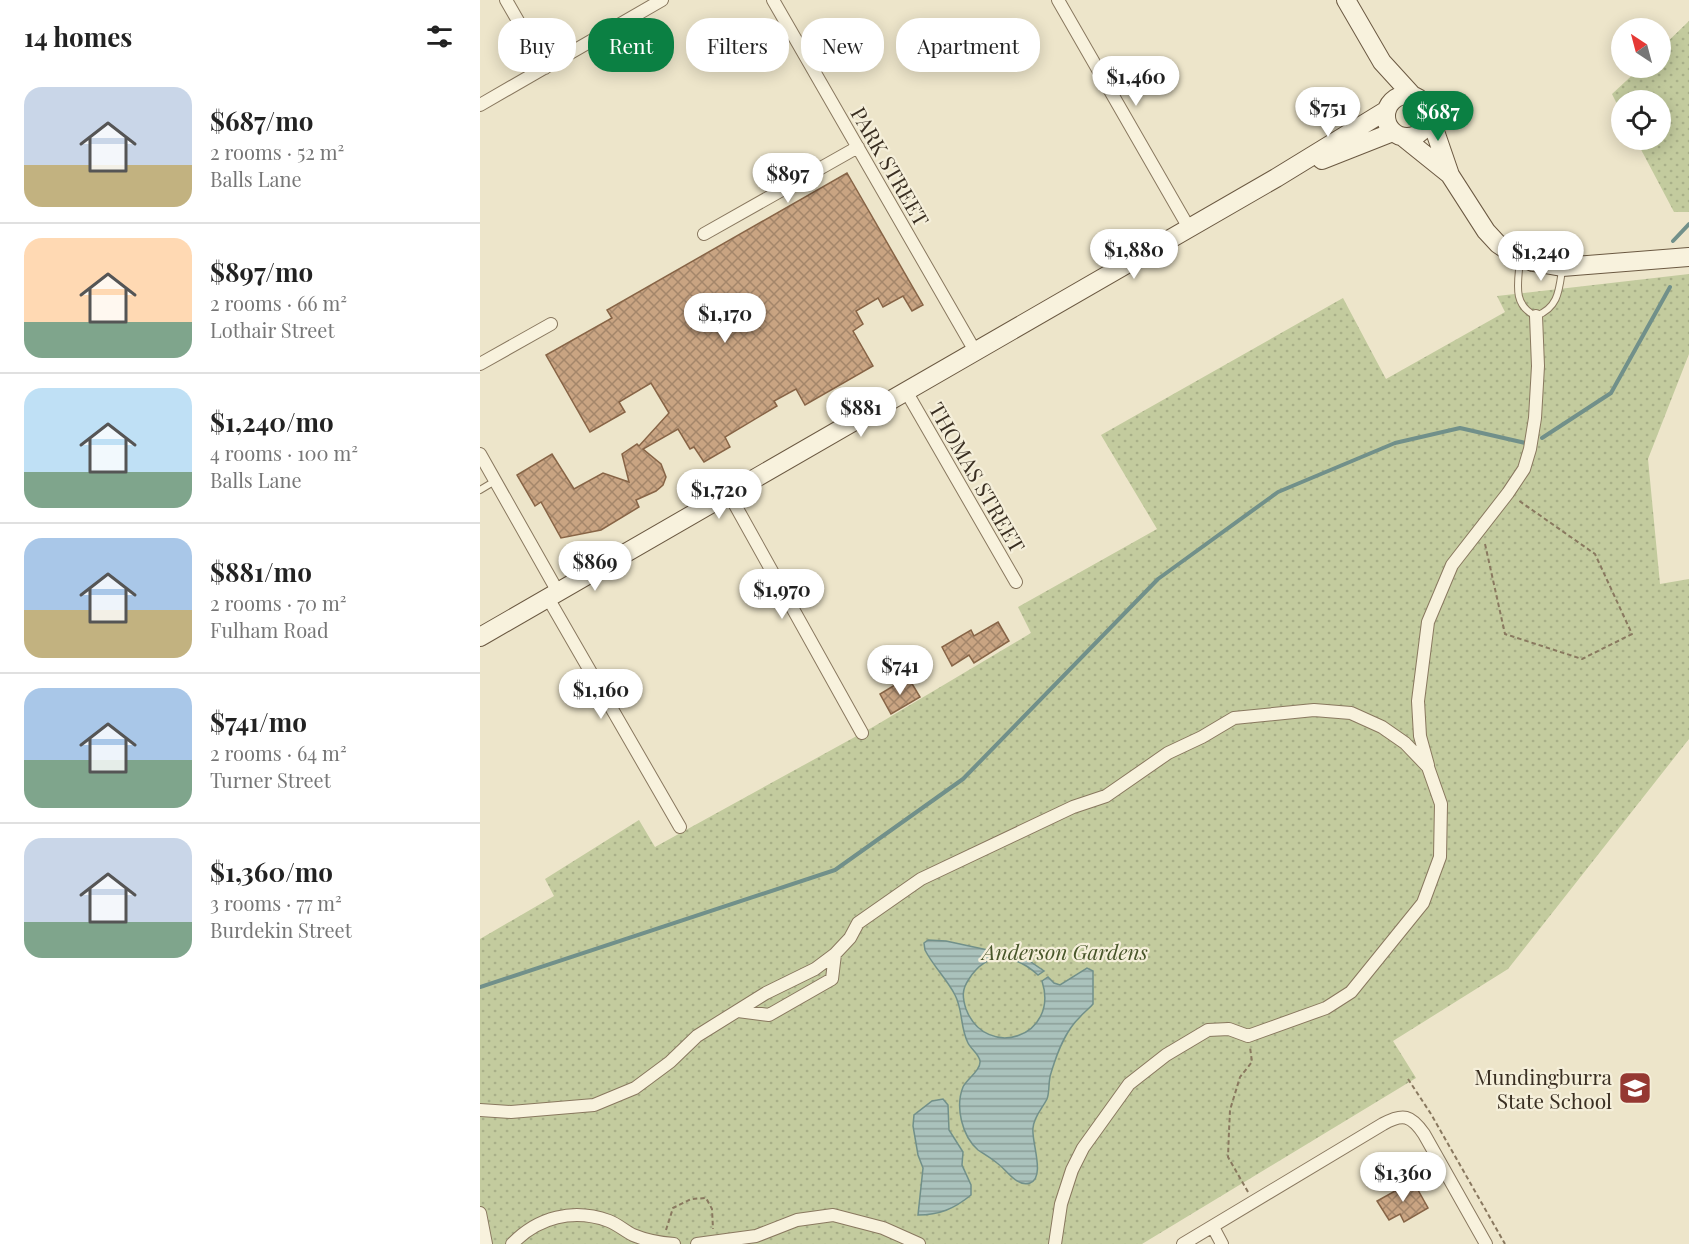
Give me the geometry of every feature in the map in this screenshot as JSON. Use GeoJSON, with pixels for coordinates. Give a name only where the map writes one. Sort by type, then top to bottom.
{"type":"FeatureCollection","features":[{"type":"Feature","properties":{"kind":"street"},"geometry":{"type":"LineString","coordinates":[[506,0],[516,18]]}},
{"type":"Feature","properties":{"kind":"street"},"geometry":{"type":"LineString","coordinates":[[576,50],[662,0]]}},
{"type":"Feature","properties":{"kind":"street","name":"PARK STREET"},"geometry":{"type":"LineString","coordinates":[[773,0],[975,351]]}},
{"type":"Feature","properties":{"kind":"street"},"geometry":{"type":"LineString","coordinates":[[1058,0],[1189,228]]}},
{"type":"Feature","properties":{"kind":"street"},"geometry":{"type":"LineString","coordinates":[[1346,0],[1382,62],[1413,96],[1425,104],[1450,175],[1486,231],[1498,244],[1533,262],[1562,267],[1689,257]]}},
{"type":"Feature","properties":{"kind":"street"},"geometry":{"type":"LineString","coordinates":[[1382,62],[1389,106],[1388,125],[1450,175]]}},
{"type":"Feature","properties":{"kind":"street"},"geometry":{"type":"LineString","coordinates":[[480,105],[538,72]]}},
{"type":"Feature","properties":{"kind":"street"},"geometry":{"type":"LineString","coordinates":[[480,637],[1276,178],[1405,95],[1413,96]]}},
{"type":"Feature","properties":{"kind":"street"},"geometry":{"type":"LineString","coordinates":[[1276,178],[1398,134],[1417,135],[1422,131],[1428,118],[1428,111]]}},
{"type":"Feature","properties":{"kind":"street"},"geometry":{"type":"LineString","coordinates":[[704,234],[858,147]]}},
{"type":"Feature","properties":{"kind":"street"},"geometry":{"type":"LineString","coordinates":[[1055,1244],[1061,1204],[1072,1170],[1083,1148],[1129,1084],[1166,1055],[1208,1030],[1229,1029],[1248,1036],[1326,1008],[1351,992],[1423,903],[1440,857],[1441,804],[1420,736],[1418,701],[1428,622],[1452,565],[1508,494],[1524,469],[1531,443],[1538,383],[1536,316]]}},
{"type":"Feature","properties":{"kind":"street"},"geometry":{"type":"LineString","coordinates":[[480,364],[551,324]]}},
{"type":"Feature","properties":{"kind":"street","name":"THOMAS STREET"},"geometry":{"type":"LineString","coordinates":[[906,391],[1016,582]]}},
{"type":"Feature","properties":{"kind":"street"},"geometry":{"type":"LineString","coordinates":[[480,454],[553,595],[680,827]]}},
{"type":"Feature","properties":{"kind":"street"},"geometry":{"type":"LineString","coordinates":[[729,494],[862,733]]}},
{"type":"Feature","properties":{"kind":"street"},"geometry":{"type":"LineString","coordinates":[[480,1110],[511,1112],[594,1105],[635,1088],[670,1062],[697,1036],[766,993],[814,969],[835,954],[850,939],[858,923],[921,879],[1073,807],[1106,796],[1168,753],[1234,718],[1314,710],[1351,713],[1382,727],[1405,743],[1428,766]]}},
{"type":"Feature","properties":{"kind":"street"},"geometry":{"type":"LineString","coordinates":[[738,1011],[770,1015],[832,979],[835,954]]}},
{"type":"Feature","properties":{"kind":"street"},"geometry":{"type":"LineString","coordinates":[[1183,1244],[1383,1124],[1394,1118],[1406,1117],[1416,1123],[1424,1134],[1486,1244]]}},
{"type":"Feature","properties":{"kind":"street"},"geometry":{"type":"LineString","coordinates":[[480,1213],[484,1223],[486,1244]]}},
{"type":"Feature","properties":{"kind":"street"},"geometry":{"type":"LineString","coordinates":[[512,1244],[520,1235],[551,1218],[574,1214],[609,1221],[633,1235],[668,1243]]}},
{"type":"Feature","properties":{"kind":"street"},"geometry":{"type":"LineString","coordinates":[[697,1244],[756,1236],[797,1220],[833,1215],[883,1227],[919,1244]]}},
{"type":"Feature","properties":{"kind":"street"},"geometry":{"type":"LineString","coordinates":[[1213,1227],[1222,1244]]}},
{"type":"Feature","properties":{"kind":"lane"},"geometry":{"type":"LineString","coordinates":[[1520,257],[1518,291],[1520,302],[1527,312],[1536,316],[1546,313],[1559,293],[1562,267]]}},
{"type":"Feature","properties":{"kind":"lane"},"geometry":{"type":"LineString","coordinates":[[480,490],[495,481]]}},
{"type":"Feature","properties":{"kind":"path"},"geometry":{"type":"LineString","coordinates":[[1482,527],[1505,634],[1582,658],[1632,633],[1595,554],[1508,494]]}},
{"type":"Feature","properties":{"kind":"path"},"geometry":{"type":"LineString","coordinates":[[1248,1036],[1252,1062],[1240,1077],[1230,1110],[1228,1157],[1255,1202]]}},
{"type":"Feature","properties":{"kind":"path"},"geometry":{"type":"LineString","coordinates":[[1408,1079],[1431,1114],[1505,1244]]}},
{"type":"Feature","properties":{"kind":"path"},"geometry":{"type":"LineString","coordinates":[[668,1243],[673,1208],[691,1199],[706,1198],[712,1209],[712,1225],[717,1242]]}},
{"type":"Feature","properties":{"kind":"green space"},"geometry":{"type":"Polygon","coordinates":[[[1689,21],[1689,212],[1674,212],[1641,150],[1671,150],[1671,90],[1616,90],[1629,78],[1671,78],[1671,38],[1689,21]]]}},
{"type":"Feature","properties":{"kind":"green space","name":"Anderson Gardens"},"geometry":{"type":"Polygon","coordinates":[[[1689,274],[1689,354],[1648,459],[1660,584],[1689,579],[1689,739],[1508,969],[1393,1041],[1416,1078],[1142,1244],[480,1244],[480,939],[554,896],[545,879],[639,820],[655,847],[873,727],[1031,633],[1018,607],[1157,529],[1101,435],[1343,298],[1386,379],[1505,312],[1497,296],[1689,274]]]}},
{"type":"Feature","properties":{"kind":"water"},"geometry":{"type":"Polygon","coordinates":[[[928,940],[946,941],[1025,958],[1044,971],[1038,975],[1011,959],[993,959],[976,970],[967,983],[963,993],[964,1001],[976,1025],[989,1034],[1004,1038],[1018,1036],[1031,1028],[1041,1016],[1045,1000],[1042,981],[1048,977],[1060,985],[1087,968],[1093,971],[1093,1004],[1070,1029],[1062,1043],[1050,1076],[1047,1099],[1034,1124],[1037,1174],[1030,1183],[1025,1184],[1016,1180],[995,1161],[978,1150],[964,1129],[960,1112],[961,1095],[963,1087],[978,1068],[980,1061],[965,1037],[955,995],[925,950],[924,943],[928,940]]]}},
{"type":"Feature","properties":{"kind":"water"},"geometry":{"type":"Polygon","coordinates":[[[943,1099],[948,1105],[949,1130],[963,1152],[962,1165],[971,1185],[971,1195],[946,1210],[918,1215],[923,1168],[918,1155],[913,1126],[914,1115],[932,1101],[943,1099]]]}},
{"type":"Feature","properties":{"kind":"building"},"geometry":{"type":"Polygon","coordinates":[[[847,173],[923,305],[912,311],[903,296],[883,307],[878,298],[856,311],[863,324],[853,331],[873,366],[805,405],[796,389],[774,401],[777,406],[725,437],[730,447],[704,462],[694,447],[690,449],[678,429],[643,449],[661,464],[666,477],[663,485],[656,491],[636,500],[639,507],[601,530],[561,538],[541,502],[535,506],[517,475],[552,454],[574,489],[603,473],[629,482],[622,454],[637,444],[639,446],[669,413],[651,383],[619,402],[625,412],[590,432],[546,355],[612,318],[607,310],[847,173]]]}},
{"type":"Feature","properties":{"kind":"building"},"geometry":{"type":"Polygon","coordinates":[[[998,622],[1009,641],[974,663],[969,655],[952,666],[942,647],[971,630],[974,636],[998,622]]]}},
{"type":"Feature","properties":{"kind":"building"},"geometry":{"type":"Polygon","coordinates":[[[908,677],[920,697],[891,714],[880,694],[908,677]]]}},
{"type":"Feature","properties":{"kind":"building"},"geometry":{"type":"Polygon","coordinates":[[[1413,1181],[1428,1208],[1404,1222],[1400,1214],[1389,1220],[1377,1201],[1413,1181]]]}},
{"type":"Feature","properties":{"kind":"waterway"},"geometry":{"type":"LineString","coordinates":[[1673,241],[1689,224]]}},
{"type":"Feature","properties":{"kind":"waterway"},"geometry":{"type":"LineString","coordinates":[[1542,438],[1611,393],[1670,287]]}},
{"type":"Feature","properties":{"kind":"waterway"},"geometry":{"type":"LineString","coordinates":[[480,987],[835,870],[963,779],[1158,579],[1278,492],[1395,443],[1460,428],[1530,444]]}},
{"type":"Feature","properties":{"kind":"place","name":"Mundingburra State School"},"geometry":{"type":"Point","coordinates":[1635,1088]}}]}
